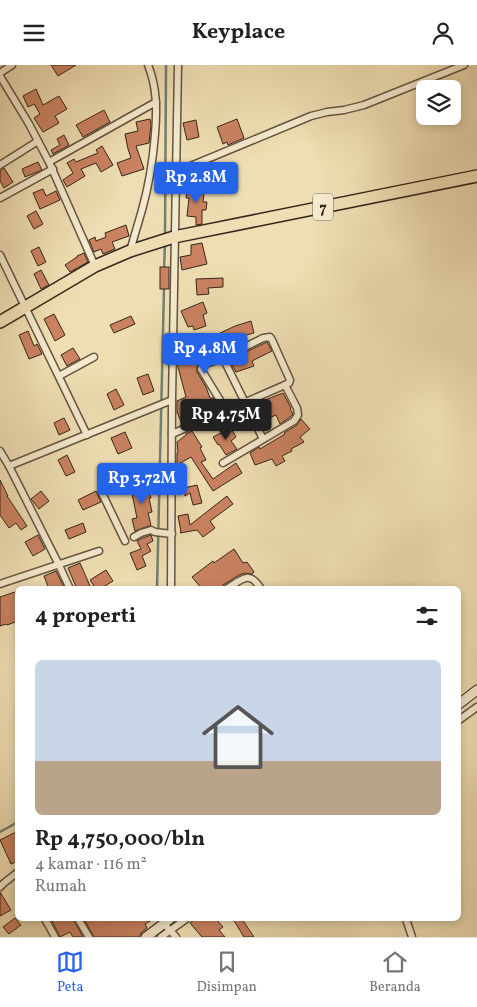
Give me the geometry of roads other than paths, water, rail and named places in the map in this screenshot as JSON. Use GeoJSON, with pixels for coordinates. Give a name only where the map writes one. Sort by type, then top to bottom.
{"type":"FeatureCollection","features":[{"type":"Feature","properties":{"kind":"highway","name":"7"},"geometry":{"type":"LineString","coordinates":[[0,322],[95,266],[130,251],[168,239],[477,175]]}},
{"type":"Feature","properties":{"kind":"main road"},"geometry":{"type":"LineString","coordinates":[[461,703],[477,691]]}},
{"type":"Feature","properties":{"kind":"main road"},"geometry":{"type":"LineString","coordinates":[[146,937],[167,923]]}},
{"type":"Feature","properties":{"kind":"street"},"geometry":{"type":"LineString","coordinates":[[12,65],[0,74],[49,162],[95,266]]}},
{"type":"Feature","properties":{"kind":"street"},"geometry":{"type":"LineString","coordinates":[[130,251],[153,161],[156,103],[148,65]]}},
{"type":"Feature","properties":{"kind":"street"},"geometry":{"type":"LineString","coordinates":[[171,586],[168,534],[172,467],[172,401],[168,239],[176,172],[178,65]]}},
{"type":"Feature","properties":{"kind":"street"},"geometry":{"type":"LineString","coordinates":[[176,172],[311,116],[364,105],[464,65]]}},
{"type":"Feature","properties":{"kind":"street"},"geometry":{"type":"LineString","coordinates":[[49,162],[156,103]]}},
{"type":"Feature","properties":{"kind":"street"},"geometry":{"type":"LineString","coordinates":[[0,165],[38,141]]}},
{"type":"Feature","properties":{"kind":"street"},"geometry":{"type":"LineString","coordinates":[[0,198],[52,169]]}},
{"type":"Feature","properties":{"kind":"street"},"geometry":{"type":"LineString","coordinates":[[0,255],[88,435]]}},
{"type":"Feature","properties":{"kind":"street"},"geometry":{"type":"LineString","coordinates":[[172,434],[289,383],[290,380],[270,337],[263,338],[223,358],[203,365],[201,368],[226,410]]}},
{"type":"Feature","properties":{"kind":"street"},"geometry":{"type":"LineString","coordinates":[[59,377],[94,357]]}},
{"type":"Feature","properties":{"kind":"street"},"geometry":{"type":"LineString","coordinates":[[223,358],[263,439]]}},
{"type":"Feature","properties":{"kind":"street"},"geometry":{"type":"LineString","coordinates":[[223,463],[294,421],[298,415],[297,408],[285,385]]}},
{"type":"Feature","properties":{"kind":"street"},"geometry":{"type":"LineString","coordinates":[[9,467],[172,401]]}},
{"type":"Feature","properties":{"kind":"street"},"geometry":{"type":"LineString","coordinates":[[0,451],[69,586]]}},
{"type":"Feature","properties":{"kind":"street"},"geometry":{"type":"LineString","coordinates":[[125,541],[102,493],[103,489],[172,467]]}},
{"type":"Feature","properties":{"kind":"street"},"geometry":{"type":"LineString","coordinates":[[134,537],[151,530],[155,533],[168,534]]}},
{"type":"Feature","properties":{"kind":"street"},"geometry":{"type":"LineString","coordinates":[[0,584],[99,551]]}},
{"type":"Feature","properties":{"kind":"street"},"geometry":{"type":"LineString","coordinates":[[231,586],[247,577],[251,577],[259,586]]}},
{"type":"Feature","properties":{"kind":"street"},"geometry":{"type":"LineString","coordinates":[[461,719],[477,707]]}},
{"type":"Feature","properties":{"kind":"street"},"geometry":{"type":"LineString","coordinates":[[0,887],[15,874]]}},
{"type":"Feature","properties":{"kind":"street"},"geometry":{"type":"LineString","coordinates":[[46,921],[55,937]]}},
{"type":"Feature","properties":{"kind":"street"},"geometry":{"type":"LineString","coordinates":[[79,921],[89,937]]}},
{"type":"Feature","properties":{"kind":"street"},"geometry":{"type":"LineString","coordinates":[[407,921],[412,937]]}},
{"type":"Feature","properties":{"kind":"street"},"geometry":{"type":"LineString","coordinates":[[161,937],[167,923]]}},
{"type":"Feature","properties":{"kind":"street"},"geometry":{"type":"LineString","coordinates":[[167,923],[176,937]]}},
{"type":"Feature","properties":{"kind":"waterway"},"geometry":{"type":"LineString","coordinates":[[165,237],[166,65]]}},
{"type":"Feature","properties":{"kind":"waterway"},"geometry":{"type":"LineString","coordinates":[[164,270],[165,243]]}},
{"type":"Feature","properties":{"kind":"waterway"},"geometry":{"type":"LineString","coordinates":[[157,586],[164,288]]}},
{"type":"Feature","properties":{"kind":"waterway"},"geometry":{"type":"LineString","coordinates":[[0,832],[15,824]]}}]}
